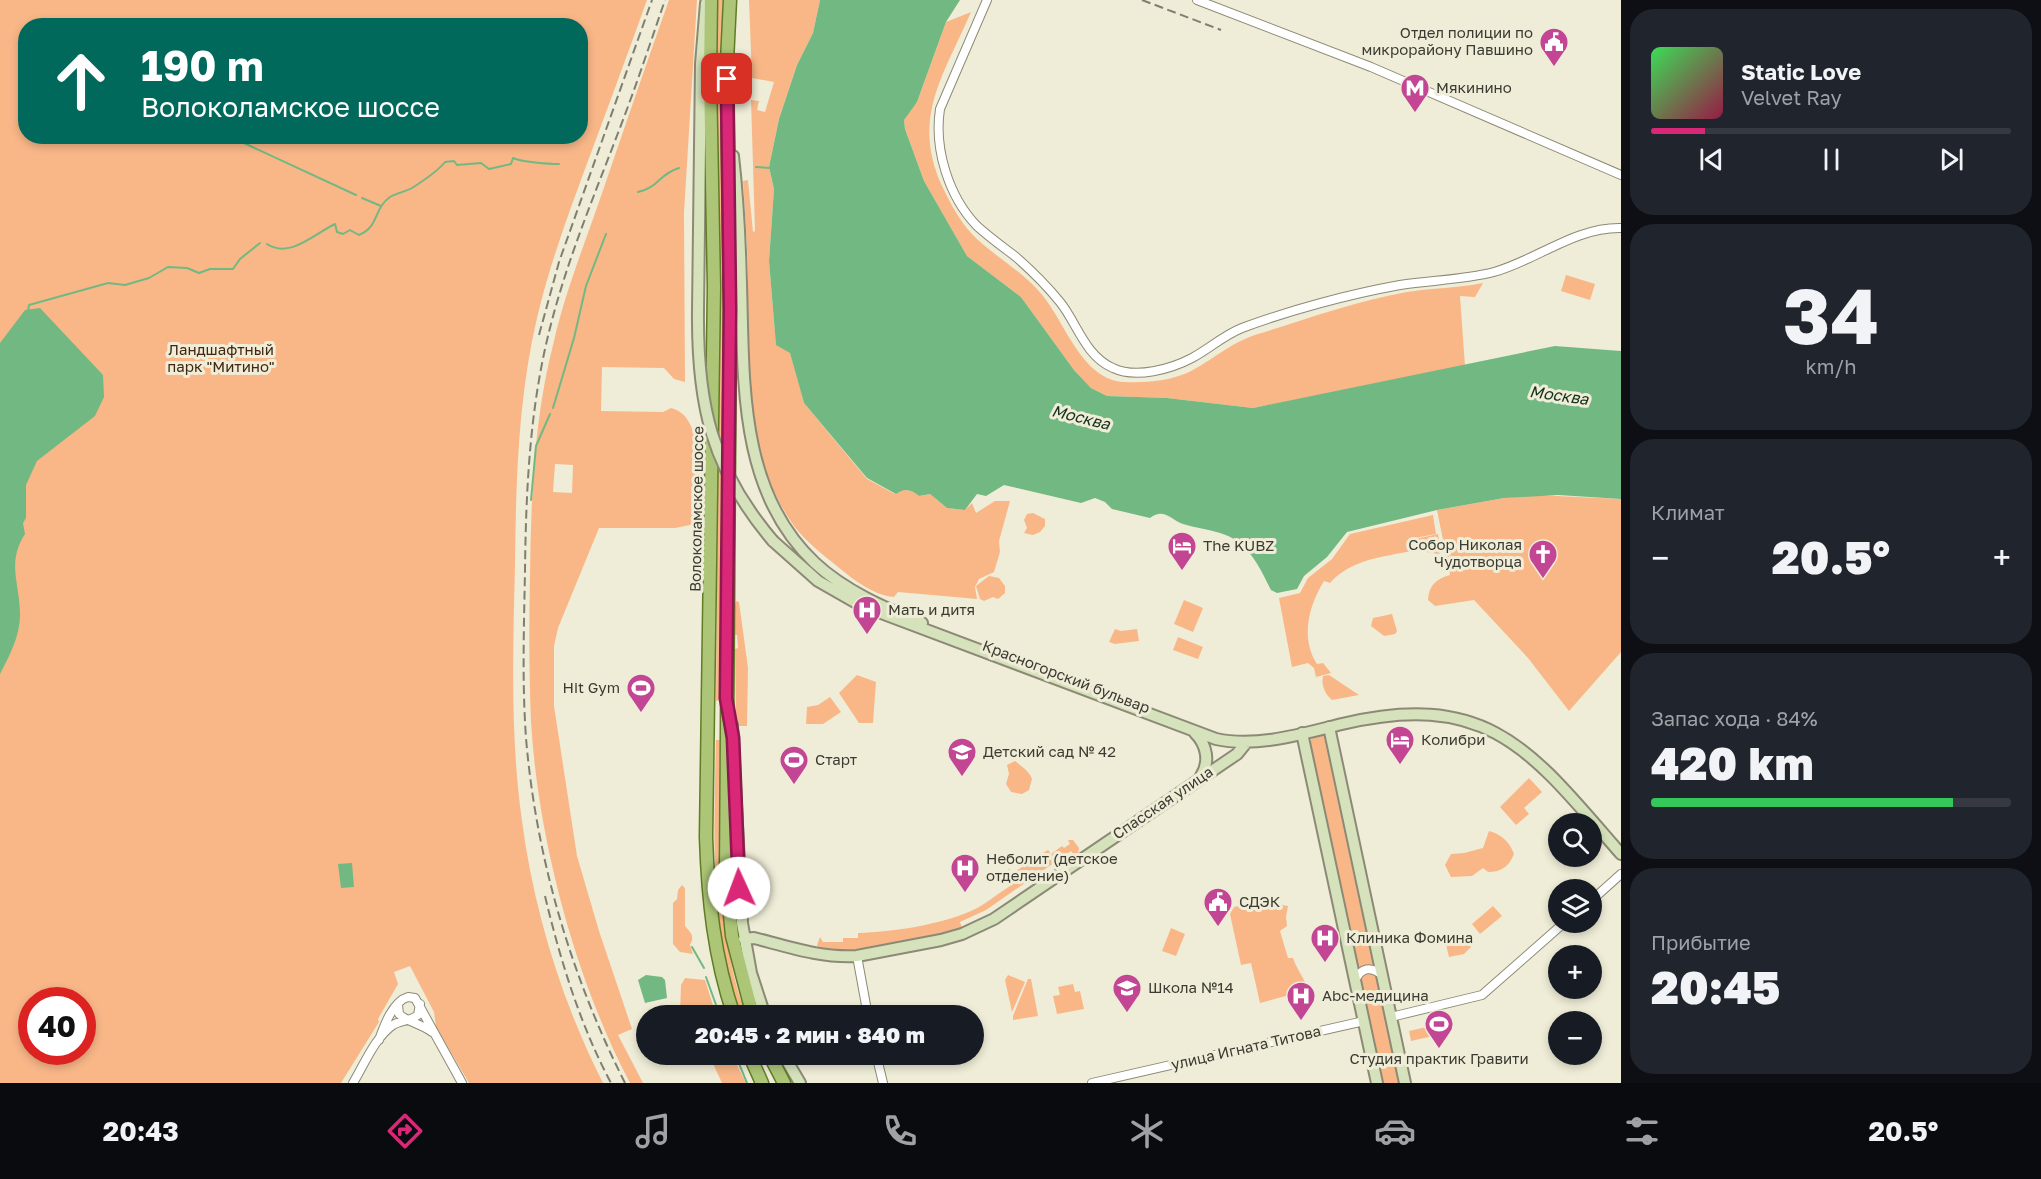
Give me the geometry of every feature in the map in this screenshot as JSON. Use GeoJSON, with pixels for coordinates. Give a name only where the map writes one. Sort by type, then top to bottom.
{"type":"FeatureCollection","features":[{"type":"Feature","properties":{"kind":"main road","name":"Красногорский бульвар"},"geometry":{"type":"LineString","coordinates":[[706,0],[701,64],[698,311],[702,397],[721,461],[737,492],[761,526],[803,570],[835,592],[860,605],[1194,733],[1241,743],[1376,717],[1411,713],[1444,716],[1485,728],[1516,745],[1543,766],[1621,854]]}},
{"type":"Feature","properties":{"kind":"main road","name":"Волоколамское шоссе"},"geometry":{"type":"LineString","coordinates":[[711,0],[714,298],[706,837],[710,909],[715,945],[731,1005]]}},
{"type":"Feature","properties":{"kind":"main road","name":"Волоколамское шоссе"},"geometry":{"type":"LineString","coordinates":[[730,0],[727,61],[730,309],[728,903],[737,960],[750,1005]]}},
{"type":"Feature","properties":{"kind":"main road","name":"Красногорский бульвар"},"geometry":{"type":"LineString","coordinates":[[728,133],[735,177],[739,237],[745,401],[758,467],[767,493],[788,531],[814,562],[847,587],[895,612],[1241,743]]}},
{"type":"Feature","properties":{"kind":"main road"},"geometry":{"type":"LineString","coordinates":[[727,703],[733,738],[739,888],[744,939],[761,1005]]}},
{"type":"Feature","properties":{"kind":"main road"},"geometry":{"type":"LineString","coordinates":[[1329,727],[1406,1083]]}},
{"type":"Feature","properties":{"kind":"main road"},"geometry":{"type":"LineString","coordinates":[[1194,733],[1202,742],[1207,759],[1206,767],[1199,779]]}},
{"type":"Feature","properties":{"kind":"main road"},"geometry":{"type":"LineString","coordinates":[[1302,733],[1377,1083]]}},
{"type":"Feature","properties":{"kind":"main road","name":"Спасская улица"},"geometry":{"type":"LineString","coordinates":[[744,939],[754,938],[829,957],[857,956],[941,940],[977,928],[1237,754],[1241,743]]}},
{"type":"Feature","properties":{"kind":"main road"},"geometry":{"type":"LineString","coordinates":[[754,1065],[762,1083]]}},
{"type":"Feature","properties":{"kind":"main road"},"geometry":{"type":"LineString","coordinates":[[775,1065],[784,1083]]}},
{"type":"Feature","properties":{"kind":"main road"},"geometry":{"type":"LineString","coordinates":[[789,1065],[800,1083]]}},
{"type":"Feature","properties":{"kind":"street"},"geometry":{"type":"LineString","coordinates":[[987,0],[940,109],[937,127],[938,145],[944,167],[965,209],[977,225],[1032,271],[1062,304],[1075,329],[1090,348],[1111,368],[1120,371],[1147,372],[1173,366],[1192,358],[1239,329],[1262,321],[1398,286],[1495,271],[1586,233],[1604,228],[1621,228]]}},
{"type":"Feature","properties":{"kind":"street"},"geometry":{"type":"LineString","coordinates":[[1197,0],[1371,67],[1621,176]]}},
{"type":"Feature","properties":{"kind":"street"},"geometry":{"type":"LineString","coordinates":[[1602,891],[1621,874]]}},
{"type":"Feature","properties":{"kind":"street"},"geometry":{"type":"LineString","coordinates":[[1391,1017],[1482,995],[1552,933]]}},
{"type":"Feature","properties":{"kind":"street"},"geometry":{"type":"LineString","coordinates":[[857,956],[866,1005]]}},
{"type":"Feature","properties":{"kind":"street"},"geometry":{"type":"LineString","coordinates":[[1355,982],[1359,973],[1366,969],[1376,970],[1382,975]]}},
{"type":"Feature","properties":{"kind":"street"},"geometry":{"type":"LineString","coordinates":[[379,1040],[382,1030],[399,1003],[408,996],[415,998],[462,1083]]}},
{"type":"Feature","properties":{"kind":"street"},"geometry":{"type":"LineString","coordinates":[[399,1003],[399,1014],[421,1024],[433,1033]]}},
{"type":"Feature","properties":{"kind":"street"},"geometry":{"type":"LineString","coordinates":[[353,1083],[379,1040],[393,1025],[418,1014],[419,1003]]}},
{"type":"Feature","properties":{"kind":"street","name":"улица Игната Титова"},"geometry":{"type":"LineString","coordinates":[[1092,1083],[1364,1021]]}},
{"type":"Feature","properties":{"kind":"street"},"geometry":{"type":"LineString","coordinates":[[879,1065],[883,1083]]}},
{"type":"Feature","properties":{"kind":"green space","name":"Ландшафтный парк \"Митино\""},"geometry":{"type":"Polygon","coordinates":[[[0,0],[647,0],[565,224],[542,299],[526,379],[517,471],[513,692],[522,821],[534,889],[552,956],[575,1021],[603,1083],[469,1083],[436,1027],[434,1012],[410,966],[394,972],[398,984],[378,1019],[379,1022],[341,1083],[0,1083],[0,0]]]}},
{"type":"Feature","properties":{"kind":"green space"},"geometry":{"type":"Polygon","coordinates":[[[669,0],[697,0],[684,213],[685,382],[674,379],[664,368],[602,367],[601,411],[663,412],[671,408],[683,414],[691,426],[698,458],[695,524],[675,528],[599,528],[558,628],[554,646],[554,706],[577,856],[632,1029],[618,1035],[643,1083],[630,1083],[592,999],[576,954],[562,907],[542,813],[531,722],[530,546],[538,428],[547,370],[558,323],[669,0]],[[555,464],[553,492],[572,493],[573,465],[555,464]]]}},
{"type":"Feature","properties":{"kind":"green space"},"geometry":{"type":"Polygon","coordinates":[[[718,0],[723,0],[721,47],[723,293],[720,700],[716,701],[719,293],[716,47],[718,0]]]}},
{"type":"Feature","properties":{"kind":"green space"},"geometry":{"type":"Polygon","coordinates":[[[749,0],[820,0],[813,33],[797,65],[779,119],[769,167],[774,189],[769,261],[776,344],[790,352],[804,403],[867,479],[895,494],[907,490],[919,496],[930,494],[947,508],[965,510],[972,503],[976,513],[995,501],[1010,501],[999,541],[1000,552],[994,572],[979,579],[975,587],[977,599],[898,592],[894,597],[869,589],[821,553],[804,537],[790,520],[774,492],[763,463],[751,400],[748,260],[743,181],[748,180],[753,232],[755,231],[751,100],[759,101],[757,110],[765,112],[774,82],[752,78],[749,0]]]}},
{"type":"Feature","properties":{"kind":"green space"},"geometry":{"type":"Polygon","coordinates":[[[971,12],[935,98],[930,119],[930,140],[934,163],[949,200],[967,229],[1038,290],[1054,311],[1078,351],[1098,372],[1110,379],[1124,382],[1164,380],[1187,373],[1248,338],[1332,311],[1407,292],[1483,283],[1475,297],[1460,296],[1465,366],[1253,408],[1167,398],[1107,396],[1091,388],[1074,370],[1021,297],[967,256],[924,181],[905,129],[904,120],[909,110],[917,102],[946,22],[971,12]]]}},
{"type":"Feature","properties":{"kind":"green space"},"geometry":{"type":"Polygon","coordinates":[[[1566,275],[1595,284],[1590,300],[1561,291],[1566,275]]]}},
{"type":"Feature","properties":{"kind":"green space"},"geometry":{"type":"Polygon","coordinates":[[[1535,495],[1621,499],[1621,652],[1569,711],[1528,658],[1474,600],[1435,606],[1428,600],[1434,583],[1450,575],[1437,510],[1535,495]]]}},
{"type":"Feature","properties":{"kind":"green space"},"geometry":{"type":"Polygon","coordinates":[[[1033,513],[1045,519],[1045,526],[1033,535],[1024,533],[1027,528],[1024,520],[1027,514],[1033,513]]]}},
{"type":"Feature","properties":{"kind":"green space"},"geometry":{"type":"Polygon","coordinates":[[[1433,515],[1436,534],[1410,539],[1412,551],[1368,560],[1338,575],[1330,583],[1324,581],[1314,600],[1308,622],[1308,633],[1312,654],[1317,664],[1323,663],[1331,673],[1316,677],[1314,668],[1308,663],[1292,667],[1279,598],[1300,593],[1308,578],[1332,559],[1350,534],[1433,515]]]}},
{"type":"Feature","properties":{"kind":"green space"},"geometry":{"type":"Polygon","coordinates":[[[1438,534],[1441,551],[1439,554],[1413,550],[1411,540],[1438,534]]]}},
{"type":"Feature","properties":{"kind":"green space"},"geometry":{"type":"Polygon","coordinates":[[[989,576],[999,578],[1005,586],[1005,593],[998,599],[993,597],[984,601],[980,599],[976,586],[989,576]]]}},
{"type":"Feature","properties":{"kind":"green space"},"geometry":{"type":"Polygon","coordinates":[[[1184,600],[1203,608],[1193,632],[1174,624],[1184,600]]]}},
{"type":"Feature","properties":{"kind":"green space"},"geometry":{"type":"Polygon","coordinates":[[[736,601],[739,602],[748,668],[747,726],[738,726],[736,723],[735,649],[738,648],[737,635],[734,635],[734,609],[736,601]]]}},
{"type":"Feature","properties":{"kind":"green space"},"geometry":{"type":"Polygon","coordinates":[[[1392,614],[1397,631],[1395,634],[1384,636],[1371,626],[1373,618],[1392,614]]]}},
{"type":"Feature","properties":{"kind":"green space"},"geometry":{"type":"Polygon","coordinates":[[[1115,629],[1121,631],[1137,629],[1139,641],[1115,644],[1109,642],[1115,629]]]}},
{"type":"Feature","properties":{"kind":"green space"},"geometry":{"type":"Polygon","coordinates":[[[1178,637],[1203,647],[1198,659],[1173,650],[1178,637]]]}},
{"type":"Feature","properties":{"kind":"green space"},"geometry":{"type":"Polygon","coordinates":[[[857,675],[876,682],[873,723],[859,723],[839,693],[857,675]]]}},
{"type":"Feature","properties":{"kind":"green space"},"geometry":{"type":"Polygon","coordinates":[[[1329,675],[1359,695],[1332,700],[1323,686],[1323,676],[1329,675]]]}},
{"type":"Feature","properties":{"kind":"green space"},"geometry":{"type":"Polygon","coordinates":[[[830,697],[841,712],[823,724],[806,724],[807,707],[818,705],[830,697]]]}},
{"type":"Feature","properties":{"kind":"green space"},"geometry":{"type":"Polygon","coordinates":[[[1321,735],[1328,738],[1375,967],[1363,966],[1357,973],[1307,744],[1314,736],[1321,735]]]}},
{"type":"Feature","properties":{"kind":"green space"},"geometry":{"type":"Polygon","coordinates":[[[716,740],[720,740],[719,845],[723,914],[728,948],[743,1005],[738,1005],[731,982],[718,914],[715,810],[716,740]]]}},
{"type":"Feature","properties":{"kind":"green space"},"geometry":{"type":"Polygon","coordinates":[[[1015,761],[1027,771],[1032,779],[1029,790],[1022,794],[1011,792],[1006,784],[1009,774],[1007,765],[1015,761]]]}},
{"type":"Feature","properties":{"kind":"green space"},"geometry":{"type":"Polygon","coordinates":[[[1529,778],[1542,792],[1524,808],[1529,814],[1516,825],[1500,807],[1529,778]]]}},
{"type":"Feature","properties":{"kind":"green space"},"geometry":{"type":"Polygon","coordinates":[[[1489,831],[1504,839],[1510,846],[1514,854],[1510,862],[1497,871],[1488,872],[1483,868],[1472,876],[1451,877],[1445,865],[1451,854],[1483,848],[1489,831]]]}},
{"type":"Feature","properties":{"kind":"green space"},"geometry":{"type":"Polygon","coordinates":[[[1068,840],[1073,840],[1079,848],[1078,854],[1075,856],[1071,851],[986,910],[960,922],[962,928],[911,942],[871,949],[834,951],[820,949],[817,945],[820,937],[823,942],[843,942],[843,938],[858,938],[858,933],[915,927],[971,911],[1010,886],[1004,876],[1007,870],[1013,873],[1048,850],[1051,854],[1062,846],[1064,848],[1070,844],[1068,840]]]}},
{"type":"Feature","properties":{"kind":"green space"},"geometry":{"type":"Polygon","coordinates":[[[682,885],[685,888],[685,926],[692,935],[690,945],[693,954],[680,952],[673,944],[673,903],[682,885]]]}},
{"type":"Feature","properties":{"kind":"green space"},"geometry":{"type":"Polygon","coordinates":[[[1257,901],[1288,906],[1287,926],[1280,931],[1288,958],[1293,958],[1308,990],[1260,1003],[1251,963],[1241,965],[1230,914],[1234,907],[1257,901]]]}},
{"type":"Feature","properties":{"kind":"green space"},"geometry":{"type":"Polygon","coordinates":[[[1493,906],[1502,916],[1480,934],[1472,924],[1493,906]]]}},
{"type":"Feature","properties":{"kind":"green space"},"geometry":{"type":"Polygon","coordinates":[[[1171,928],[1185,934],[1176,956],[1162,951],[1171,928]]]}},
{"type":"Feature","properties":{"kind":"green space"},"geometry":{"type":"Polygon","coordinates":[[[1457,932],[1471,947],[1464,954],[1449,957],[1445,940],[1454,938],[1457,932]]]}},
{"type":"Feature","properties":{"kind":"green space"},"geometry":{"type":"Polygon","coordinates":[[[1371,971],[1377,975],[1403,1083],[1381,1083],[1361,979],[1362,974],[1371,971]]]}},
{"type":"Feature","properties":{"kind":"green space"},"geometry":{"type":"Polygon","coordinates":[[[1008,975],[1025,982],[1012,1012],[1005,980],[1008,975]]]}},
{"type":"Feature","properties":{"kind":"green space"},"geometry":{"type":"Polygon","coordinates":[[[685,978],[705,980],[713,1005],[680,1005],[681,985],[685,978]]]}},
{"type":"Feature","properties":{"kind":"green space"},"geometry":{"type":"Polygon","coordinates":[[[1028,979],[1031,979],[1038,1016],[1013,1020],[1013,1016],[1028,979]]]}},
{"type":"Feature","properties":{"kind":"green space"},"geometry":{"type":"Polygon","coordinates":[[[1073,984],[1075,992],[1080,991],[1084,1009],[1057,1014],[1053,996],[1060,995],[1058,987],[1073,984]]]}},
{"type":"Feature","properties":{"kind":"green space"},"geometry":{"type":"Polygon","coordinates":[[[1440,1024],[1442,1034],[1411,1041],[1409,1031],[1440,1024]]]}},
{"type":"Feature","properties":{"kind":"green space"},"geometry":{"type":"Polygon","coordinates":[[[714,1065],[737,1065],[746,1083],[722,1083],[714,1065]]]}},
{"type":"Feature","properties":{"kind":"water","name":"Москва"},"geometry":{"type":"Polygon","coordinates":[[[820,0],[960,0],[946,22],[917,102],[904,120],[905,129],[924,181],[967,256],[1021,297],[1074,370],[1091,388],[1107,396],[1167,398],[1253,408],[1555,346],[1621,351],[1621,499],[1558,495],[1504,498],[1437,510],[1347,532],[1327,557],[1304,576],[1297,589],[1277,593],[1271,590],[1252,556],[1238,542],[1220,533],[1183,524],[1167,515],[1159,514],[1150,518],[1112,509],[1105,502],[1095,498],[1081,503],[1004,485],[986,496],[977,494],[965,510],[947,508],[930,494],[919,496],[907,490],[896,494],[867,478],[804,403],[790,353],[776,345],[769,261],[774,189],[769,167],[779,119],[797,65],[813,33],[820,0]]]}},
{"type":"Feature","properties":{"kind":"water"},"geometry":{"type":"Polygon","coordinates":[[[40,308],[103,375],[104,397],[95,416],[37,461],[26,485],[26,518],[23,523],[25,534],[16,554],[15,563],[19,628],[0,674],[0,343],[25,310],[40,308]]]}},
{"type":"Feature","properties":{"kind":"water"},"geometry":{"type":"Polygon","coordinates":[[[352,863],[354,887],[341,888],[338,864],[352,863]]]}},
{"type":"Feature","properties":{"kind":"water"},"geometry":{"type":"Polygon","coordinates":[[[646,975],[662,977],[665,980],[667,998],[645,1003],[638,980],[646,975]]]}},
{"type":"Feature","properties":{"kind":"waterway"},"geometry":{"type":"LineString","coordinates":[[246,144],[356,195]]}},
{"type":"Feature","properties":{"kind":"waterway"},"geometry":{"type":"LineString","coordinates":[[267,244],[284,249],[293,247],[335,224],[337,232],[343,234],[350,230],[359,235],[370,227],[381,207],[390,197],[412,188],[434,173],[445,162],[454,161],[457,165],[481,163],[489,169],[511,164],[513,158],[528,162],[559,164]]}},
{"type":"Feature","properties":{"kind":"waterway"},"geometry":{"type":"LineString","coordinates":[[756,167],[771,168]]}},
{"type":"Feature","properties":{"kind":"waterway"},"geometry":{"type":"LineString","coordinates":[[638,192],[645,190],[679,168]]}},
{"type":"Feature","properties":{"kind":"waterway"},"geometry":{"type":"LineString","coordinates":[[362,198],[381,206]]}},
{"type":"Feature","properties":{"kind":"waterway"},"geometry":{"type":"LineString","coordinates":[[553,408],[574,338],[586,286],[606,234]]}},
{"type":"Feature","properties":{"kind":"waterway"},"geometry":{"type":"LineString","coordinates":[[28,311],[29,305],[108,283],[125,285],[149,278],[168,267],[187,268],[199,273],[210,269],[233,269],[240,259],[260,243]]}},
{"type":"Feature","properties":{"kind":"waterway"},"geometry":{"type":"LineString","coordinates":[[531,500],[536,446],[550,414]]}},
{"type":"Feature","properties":{"kind":"waterway"},"geometry":{"type":"LineString","coordinates":[[692,947],[704,968]]}},
{"type":"Feature","properties":{"kind":"waterway"},"geometry":{"type":"LineString","coordinates":[[706,977],[716,1005]]}},
{"type":"Feature","properties":{"kind":"waterway"},"geometry":{"type":"LineString","coordinates":[[740,1065],[747,1083]]}},
{"type":"Feature","properties":{"kind":"railway"},"geometry":{"type":"LineString","coordinates":[[539,335],[559,262],[652,0]]}},
{"type":"Feature","properties":{"kind":"railway"},"geometry":{"type":"LineString","coordinates":[[625,1083],[588,1001],[573,958],[547,872],[538,827],[525,717],[527,508],[534,415],[551,324],[573,251],[665,0]]}},
{"type":"Feature","properties":{"kind":"railway"},"geometry":{"type":"LineString","coordinates":[[1142,0],[1221,30]]}},
{"type":"Feature","properties":{"kind":"railway"},"geometry":{"type":"LineString","coordinates":[[545,896],[572,991],[611,1083]]}},
{"type":"Feature","properties":{"kind":"place","name":"Отдел полиции по микрорайону Павшино"},"geometry":{"type":"Point","coordinates":[1554,68]}},
{"type":"Feature","properties":{"kind":"place","name":"Мякинино"},"geometry":{"type":"Point","coordinates":[1415,114]}},
{"type":"Feature","properties":{"kind":"place","name":"The KUBZ"},"geometry":{"type":"Point","coordinates":[1182,572]}},
{"type":"Feature","properties":{"kind":"place","name":"Собор Николая Чудотворца"},"geometry":{"type":"Point","coordinates":[1543,580]}},
{"type":"Feature","properties":{"kind":"place","name":"Мать и дитя"},"geometry":{"type":"Point","coordinates":[867,636]}},
{"type":"Feature","properties":{"kind":"place","name":"Hit Gym"},"geometry":{"type":"Point","coordinates":[641,714]}},
{"type":"Feature","properties":{"kind":"place","name":"Колибри"},"geometry":{"type":"Point","coordinates":[1400,766]}},
{"type":"Feature","properties":{"kind":"place","name":"Детский сад № 42"},"geometry":{"type":"Point","coordinates":[962,778]}},
{"type":"Feature","properties":{"kind":"place","name":"Старт"},"geometry":{"type":"Point","coordinates":[794,786]}},
{"type":"Feature","properties":{"kind":"place","name":"Неболит (детское отделение)"},"geometry":{"type":"Point","coordinates":[965,894]}},
{"type":"Feature","properties":{"kind":"place","name":"СДЭК"},"geometry":{"type":"Point","coordinates":[1218,928]}},
{"type":"Feature","properties":{"kind":"place","name":"Клиника Фомина"},"geometry":{"type":"Point","coordinates":[1325,964]}},
{"type":"Feature","properties":{"kind":"place","name":"Школа №14"},"geometry":{"type":"Point","coordinates":[1127,1014]}},
{"type":"Feature","properties":{"kind":"place","name":"Abc-медицина"},"geometry":{"type":"Point","coordinates":[1301,1022]}},
{"type":"Feature","properties":{"kind":"place","name":"Студия практик Гравити"},"geometry":{"type":"Point","coordinates":[1439,1050]}},
{"type":"Feature","properties":{"kind":"route"},"geometry":{"type":"LineString","coordinates":[[727,79],[730,309],[726,698],[733,738],[739,888]]}}]}
